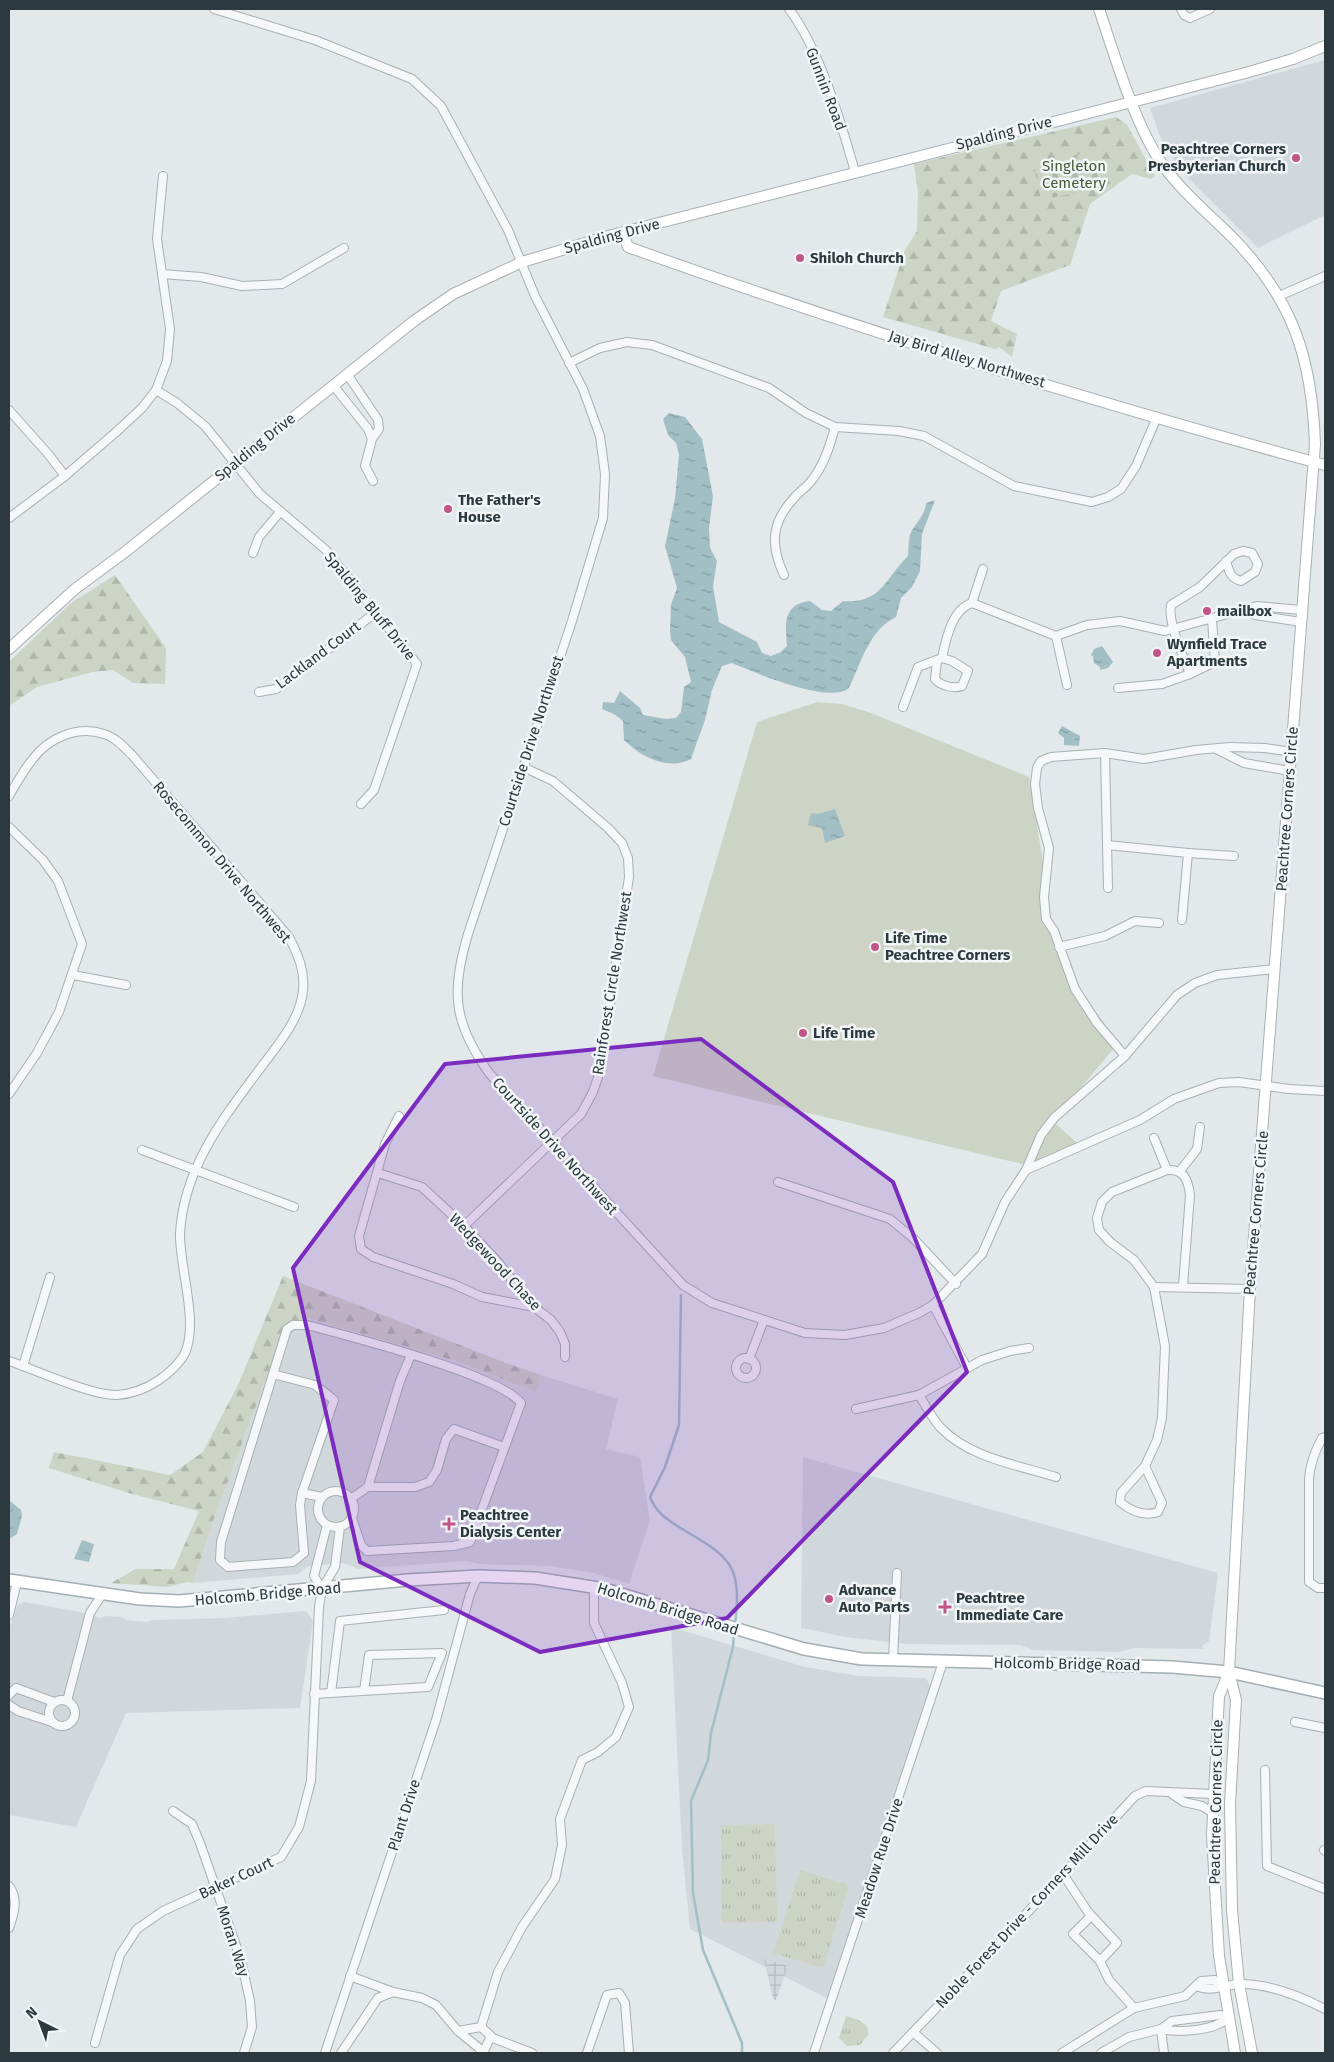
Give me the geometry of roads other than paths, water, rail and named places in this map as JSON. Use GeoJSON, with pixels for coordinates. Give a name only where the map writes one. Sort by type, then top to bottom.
{"type":"FeatureCollection","features":[{"type":"Feature","properties":{"kind":"main road","name":"Holcomb Bridge Road"},"geometry":{"type":"LineString","coordinates":[[13,1581],[140,1599],[179,1601],[478,1576],[535,1578],[594,1587],[804,1649],[862,1659],[1148,1666],[1229,1672],[1325,1693]]}},
{"type":"Feature","properties":{"kind":"street","name":"Courtside Drive Northwest"},"geometry":{"type":"LineString","coordinates":[[214,9],[315,40],[412,79],[441,106],[501,217],[522,262],[534,296],[584,389],[600,436],[605,474],[603,518],[465,942],[458,968],[457,996],[462,1024],[473,1050],[489,1072],[683,1285],[706,1301],[805,1333],[845,1335],[884,1328],[933,1305],[956,1284],[982,1254],[1005,1202],[1026,1170],[1041,1134],[1054,1118],[1125,1056],[1178,995],[1195,982],[1217,975],[1274,969]]}},
{"type":"Feature","properties":{"kind":"street","name":"Gunnin Road"},"geometry":{"type":"LineString","coordinates":[[790,9],[798,21],[828,88],[855,172]]}},
{"type":"Feature","properties":{"kind":"street","name":"Peachtree Corners Circle"},"geometry":{"type":"LineString","coordinates":[[1099,9],[1132,101],[1166,168],[1180,186],[1251,257],[1279,296],[1305,356],[1314,414],[1313,462],[1292,752],[1250,1289],[1229,1672],[1236,1700],[1230,1834],[1232,1910],[1239,1984],[1252,2053]]}},
{"type":"Feature","properties":{"kind":"street"},"geometry":{"type":"LineString","coordinates":[[1181,9],[1184,15],[1190,18],[1210,9]]}},
{"type":"Feature","properties":{"kind":"street","name":"Spalding Drive"},"geometry":{"type":"LineString","coordinates":[[9,649],[75,589],[125,552],[414,321],[453,294],[522,262],[623,233],[855,172],[1293,60],[1325,46]]}},
{"type":"Feature","properties":{"kind":"street"},"geometry":{"type":"LineString","coordinates":[[9,518],[65,476],[136,414],[156,390],[167,361],[170,329],[157,239],[163,176]]}},
{"type":"Feature","properties":{"kind":"street","name":"Jay Bird Alley Northwest"},"geometry":{"type":"LineString","coordinates":[[623,233],[628,247],[752,291],[1156,417],[1325,465]]}},
{"type":"Feature","properties":{"kind":"street"},"geometry":{"type":"LineString","coordinates":[[162,274],[201,277],[242,286],[282,284],[344,248]]}},
{"type":"Feature","properties":{"kind":"street"},"geometry":{"type":"LineString","coordinates":[[1279,296],[1325,276]]}},
{"type":"Feature","properties":{"kind":"street"},"geometry":{"type":"LineString","coordinates":[[569,363],[600,348],[627,342],[652,345],[769,388],[806,412],[835,427],[899,431],[924,436],[1014,486],[1092,502],[1108,497],[1121,489],[1136,466],[1156,417]]}},
{"type":"Feature","properties":{"kind":"street"},"geometry":{"type":"LineString","coordinates":[[347,374],[378,420],[379,429],[372,439],[364,466],[373,481]]}},
{"type":"Feature","properties":{"kind":"street"},"geometry":{"type":"LineString","coordinates":[[333,385],[368,429],[372,439]]}},
{"type":"Feature","properties":{"kind":"street","name":"Spalding Bluff Drive"},"geometry":{"type":"LineString","coordinates":[[156,390],[177,403],[205,426],[260,494],[326,550],[417,664],[374,790],[361,804]]}},
{"type":"Feature","properties":{"kind":"street"},"geometry":{"type":"LineString","coordinates":[[9,410],[65,476]]}},
{"type":"Feature","properties":{"kind":"street"},"geometry":{"type":"LineString","coordinates":[[784,575],[776,557],[776,526],[785,509],[812,481],[821,466],[835,427]]}},
{"type":"Feature","properties":{"kind":"street"},"geometry":{"type":"LineString","coordinates":[[253,554],[259,537],[280,512]]}},
{"type":"Feature","properties":{"kind":"street"},"geometry":{"type":"LineString","coordinates":[[1190,674],[1175,630],[1171,605],[1200,588],[1226,561],[1234,554],[1243,551],[1252,552],[1258,564],[1256,572],[1241,581],[1235,579],[1229,573],[1226,561]]}},
{"type":"Feature","properties":{"kind":"street"},"geometry":{"type":"LineString","coordinates":[[972,603],[983,569]]}},
{"type":"Feature","properties":{"kind":"street"},"geometry":{"type":"LineString","coordinates":[[903,707],[918,666],[940,660],[957,613],[963,606],[972,603],[1056,636],[1087,625],[1120,620],[1165,631],[1175,630],[1257,606],[1302,610]]}},
{"type":"Feature","properties":{"kind":"street"},"geometry":{"type":"LineString","coordinates":[[1244,610],[1254,615],[1301,622]]}},
{"type":"Feature","properties":{"kind":"street","name":"Lackland Court"},"geometry":{"type":"LineString","coordinates":[[259,692],[276,689],[375,612]]}},
{"type":"Feature","properties":{"kind":"street"},"geometry":{"type":"LineString","coordinates":[[1118,688],[1162,684],[1215,662],[1212,619]]}},
{"type":"Feature","properties":{"kind":"street"},"geometry":{"type":"LineString","coordinates":[[1056,636],[1066,685]]}},
{"type":"Feature","properties":{"kind":"street","name":"Rosecommon Drive Northwest"},"geometry":{"type":"LineString","coordinates":[[9,796],[32,759],[46,745],[72,732],[104,734],[117,741],[132,755],[289,937],[303,966],[303,991],[298,1009],[270,1056],[213,1134],[190,1179],[182,1212],[180,1234],[180,1255],[188,1298],[188,1339],[185,1353],[160,1379],[144,1389],[117,1395],[98,1392],[9,1361]]}},
{"type":"Feature","properties":{"kind":"street"},"geometry":{"type":"LineString","coordinates":[[1125,1056],[1097,1023],[1075,989],[1054,931],[1046,919],[1044,897],[1049,848],[1038,808],[1035,784],[1037,768],[1041,761],[1051,757],[1105,753],[1144,759],[1196,750],[1248,747],[1292,752]]}},
{"type":"Feature","properties":{"kind":"street"},"geometry":{"type":"LineString","coordinates":[[1216,749],[1230,758],[1244,763],[1290,771]]}},
{"type":"Feature","properties":{"kind":"street"},"geometry":{"type":"LineString","coordinates":[[1105,753],[1108,888]]}},
{"type":"Feature","properties":{"kind":"street","name":"Rainforest Circle Northwest"},"geometry":{"type":"LineString","coordinates":[[464,1226],[581,1114],[593,1092],[600,1071],[629,877],[628,858],[622,843],[592,814],[553,781],[523,768]]}},
{"type":"Feature","properties":{"kind":"street"},"geometry":{"type":"LineString","coordinates":[[9,828],[43,860],[61,889],[82,944],[59,1012],[37,1053],[9,1094]]}},
{"type":"Feature","properties":{"kind":"street"},"geometry":{"type":"LineString","coordinates":[[1107,845],[1234,856]]}},
{"type":"Feature","properties":{"kind":"street"},"geometry":{"type":"LineString","coordinates":[[1182,920],[1188,852]]}},
{"type":"Feature","properties":{"kind":"street"},"geometry":{"type":"LineString","coordinates":[[1059,946],[1111,933],[1135,921],[1159,923]]}},
{"type":"Feature","properties":{"kind":"street"},"geometry":{"type":"LineString","coordinates":[[73,975],[126,985]]}},
{"type":"Feature","properties":{"kind":"street"},"geometry":{"type":"LineString","coordinates":[[1026,1170],[1140,1120],[1174,1099],[1200,1089],[1219,1084],[1240,1082],[1267,1084],[1289,1089],[1325,1091]]}},
{"type":"Feature","properties":{"kind":"street"},"geometry":{"type":"LineString","coordinates":[[399,1116],[385,1144],[359,1236],[361,1249],[373,1257],[453,1284],[482,1297],[534,1307]]}},
{"type":"Feature","properties":{"kind":"street"},"geometry":{"type":"LineString","coordinates":[[1180,1171],[1197,1149],[1200,1127]]}},
{"type":"Feature","properties":{"kind":"street"},"geometry":{"type":"LineString","coordinates":[[1154,1138],[1167,1170]]}},
{"type":"Feature","properties":{"kind":"street"},"geometry":{"type":"LineString","coordinates":[[142,1150],[294,1207]]}},
{"type":"Feature","properties":{"kind":"street"},"geometry":{"type":"LineString","coordinates":[[1145,1466],[1162,1503],[1158,1512],[1150,1515],[1130,1510],[1120,1502],[1121,1493],[1145,1466],[1157,1440],[1162,1418],[1164,1346],[1154,1287],[1134,1260],[1110,1242],[1099,1230],[1097,1218],[1102,1202],[1112,1192],[1167,1170],[1180,1171],[1188,1182],[1190,1195],[1183,1286]]}},
{"type":"Feature","properties":{"kind":"street","name":"Wedgewood Chase"},"geometry":{"type":"LineString","coordinates":[[378,1173],[422,1187],[464,1226],[534,1307],[551,1320],[560,1332],[565,1344],[565,1357]]}},
{"type":"Feature","properties":{"kind":"street"},"geometry":{"type":"LineString","coordinates":[[778,1182],[890,1219],[913,1238],[956,1284]]}},
{"type":"Feature","properties":{"kind":"street"},"geometry":{"type":"LineString","coordinates":[[23,1366],[50,1278]]}},
{"type":"Feature","properties":{"kind":"street"},"geometry":{"type":"LineString","coordinates":[[1154,1287],[1183,1286],[1250,1289]]}},
{"type":"Feature","properties":{"kind":"street"},"geometry":{"type":"LineString","coordinates":[[933,1305],[967,1368]]}},
{"type":"Feature","properties":{"kind":"street"},"geometry":{"type":"LineString","coordinates":[[749,1359],[764,1320]]}},
{"type":"Feature","properties":{"kind":"street"},"geometry":{"type":"LineString","coordinates":[[273,1374],[314,1385],[334,1400],[302,1493],[300,1505],[304,1552],[293,1562],[228,1567],[223,1565],[220,1560],[221,1542],[273,1374],[288,1329],[293,1325],[307,1324],[412,1355],[482,1380],[517,1397],[521,1403],[470,1542],[454,1546],[367,1551],[361,1545],[352,1518],[355,1508],[352,1498],[348,1494],[337,1490],[326,1493],[322,1497],[318,1509],[322,1521],[327,1525],[340,1527]]}},
{"type":"Feature","properties":{"kind":"street"},"geometry":{"type":"LineString","coordinates":[[856,1409],[920,1395],[967,1368],[1010,1350],[1029,1348]]}},
{"type":"Feature","properties":{"kind":"street"},"geometry":{"type":"LineString","coordinates":[[368,1487],[400,1381],[412,1355]]}},
{"type":"Feature","properties":{"kind":"street"},"geometry":{"type":"LineString","coordinates":[[920,1395],[940,1427],[963,1445],[986,1456],[1056,1478]]}},
{"type":"Feature","properties":{"kind":"street"},"geometry":{"type":"LineString","coordinates":[[352,1498],[368,1487],[415,1487],[429,1482],[437,1470],[446,1439],[454,1429],[504,1447]]}},
{"type":"Feature","properties":{"kind":"street"},"geometry":{"type":"LineString","coordinates":[[1325,1437],[1322,1438],[1310,1466],[1309,1479],[1309,1582],[1318,1588],[1325,1588]]}},
{"type":"Feature","properties":{"kind":"street"},"geometry":{"type":"LineString","coordinates":[[302,1493],[322,1497]]}},
{"type":"Feature","properties":{"kind":"street"},"geometry":{"type":"LineString","coordinates":[[322,1590],[334,1566],[340,1527],[352,1518]]}},
{"type":"Feature","properties":{"kind":"street"},"geometry":{"type":"LineString","coordinates":[[322,1590],[314,1576],[327,1525]]}},
{"type":"Feature","properties":{"kind":"street"},"geometry":{"type":"LineString","coordinates":[[893,1660],[896,1572]]}},
{"type":"Feature","properties":{"kind":"street","name":"Plant Drive"},"geometry":{"type":"LineString","coordinates":[[325,2053],[436,1720],[470,1594],[478,1576]]}},
{"type":"Feature","properties":{"kind":"street"},"geometry":{"type":"LineString","coordinates":[[9,1615],[13,1581]]}},
{"type":"Feature","properties":{"kind":"street"},"geometry":{"type":"LineString","coordinates":[[481,2027],[498,1972],[522,1927],[555,1879],[562,1845],[560,1818],[582,1760],[598,1752],[616,1737],[629,1707],[622,1683],[594,1623],[594,1587]]}},
{"type":"Feature","properties":{"kind":"street","name":"Baker Court"},"geometry":{"type":"LineString","coordinates":[[95,2043],[120,1955],[137,1929],[162,1911],[215,1889],[280,1857],[299,1827],[310,1781],[322,1590]]}},
{"type":"Feature","properties":{"kind":"street"},"geometry":{"type":"LineString","coordinates":[[67,1701],[90,1613],[103,1593]]}},
{"type":"Feature","properties":{"kind":"street"},"geometry":{"type":"LineString","coordinates":[[331,1693],[340,1621],[444,1610]]}},
{"type":"Feature","properties":{"kind":"street"},"geometry":{"type":"LineString","coordinates":[[314,1694],[364,1691],[428,1687],[442,1653],[369,1655],[364,1691]]}},
{"type":"Feature","properties":{"kind":"street","name":"Meadow Rue Drive"},"geometry":{"type":"LineString","coordinates":[[814,2053],[943,1662]]}},
{"type":"Feature","properties":{"kind":"street","name":"Peachtree Corners Circle"},"geometry":{"type":"LineString","coordinates":[[1229,1672],[1219,1696],[1213,1813],[1215,1904],[1223,1985],[1235,2053]]}},
{"type":"Feature","properties":{"kind":"street"},"geometry":{"type":"LineString","coordinates":[[9,1695],[16,1688],[54,1702],[67,1701],[74,1707],[73,1720],[63,1726],[18,1711],[9,1705]]}},
{"type":"Feature","properties":{"kind":"street"},"geometry":{"type":"LineString","coordinates":[[52,1722],[49,1709],[54,1702]]}},
{"type":"Feature","properties":{"kind":"street"},"geometry":{"type":"LineString","coordinates":[[1295,1722],[1325,1728]]}},
{"type":"Feature","properties":{"kind":"street"},"geometry":{"type":"LineString","coordinates":[[1265,1770],[1268,1866],[1325,1889]]}},
{"type":"Feature","properties":{"kind":"street","name":"Noble Forest Drive - Corners Mill Drive"},"geometry":{"type":"LineString","coordinates":[[893,2053],[1140,1793],[1146,1791],[1172,1794]]}},
{"type":"Feature","properties":{"kind":"street"},"geometry":{"type":"LineString","coordinates":[[1172,1794],[1213,1794]]}},
{"type":"Feature","properties":{"kind":"street"},"geometry":{"type":"LineString","coordinates":[[1172,1794],[1184,1802],[1202,1806],[1213,1813]]}},
{"type":"Feature","properties":{"kind":"street","name":"Moran Way"},"geometry":{"type":"LineString","coordinates":[[174,1812],[192,1824],[207,1860],[215,1889],[241,1960],[250,2001],[252,2027],[244,2053]]}},
{"type":"Feature","properties":{"kind":"street"},"geometry":{"type":"LineString","coordinates":[[1063,1874],[1091,1916],[1117,1943],[1100,1961]]}},
{"type":"Feature","properties":{"kind":"street"},"geometry":{"type":"LineString","coordinates":[[9,1886],[14,1894],[15,1910],[9,1928]]}},
{"type":"Feature","properties":{"kind":"street"},"geometry":{"type":"LineString","coordinates":[[1091,1916],[1073,1934],[1100,1961],[1109,1980],[1134,2008]]}},
{"type":"Feature","properties":{"kind":"street"},"geometry":{"type":"LineString","coordinates":[[350,1976],[393,1992],[422,1998],[436,2005],[458,2031],[479,2048],[482,2053]]}},
{"type":"Feature","properties":{"kind":"street"},"geometry":{"type":"LineString","coordinates":[[1063,2053],[1134,2008],[1185,1996],[1201,1981],[1215,1980],[1223,1985],[1252,1984],[1301,1996],[1325,2009]]}},
{"type":"Feature","properties":{"kind":"street"},"geometry":{"type":"LineString","coordinates":[[341,2053],[378,1998],[393,1992]]}},
{"type":"Feature","properties":{"kind":"street"},"geometry":{"type":"LineString","coordinates":[[587,2053],[607,1995],[619,1993],[625,2002],[629,2053]]}},
{"type":"Feature","properties":{"kind":"street"},"geometry":{"type":"LineString","coordinates":[[1101,2053],[1129,2037],[1161,2028],[1172,2021],[1220,2015],[1228,2018]]}},
{"type":"Feature","properties":{"kind":"street"},"geometry":{"type":"LineString","coordinates":[[458,2031],[481,2027]]}},
{"type":"Feature","properties":{"kind":"street"},"geometry":{"type":"LineString","coordinates":[[481,2027],[490,2037],[532,2053]]}},
{"type":"Feature","properties":{"kind":"street"},"geometry":{"type":"LineString","coordinates":[[1161,2028],[1164,2053]]}},
{"type":"Feature","properties":{"kind":"street"},"geometry":{"type":"LineString","coordinates":[[913,2032],[937,2053]]}},
{"type":"Feature","properties":{"kind":"street"},"geometry":{"type":"LineString","coordinates":[[482,2053],[490,2037]]}},
{"type":"Feature","properties":{"kind":"water"},"geometry":{"type":"Polygon","coordinates":[[[669,413],[685,417],[702,439],[713,496],[709,528],[710,548],[717,561],[713,586],[719,622],[757,642],[762,653],[771,656],[781,652],[787,646],[786,623],[790,611],[795,606],[810,601],[822,610],[831,611],[843,601],[856,601],[866,598],[882,588],[908,556],[910,535],[924,512],[926,503],[935,500],[922,534],[920,571],[912,587],[901,598],[896,617],[879,630],[872,639],[849,688],[839,692],[825,693],[791,685],[732,663],[722,666],[712,690],[705,720],[691,759],[682,762],[664,763],[638,752],[624,740],[623,721],[614,714],[602,709],[603,702],[614,703],[620,691],[640,708],[643,715],[666,719],[676,718],[681,712],[684,687],[691,682],[685,657],[671,640],[670,630],[671,605],[677,588],[665,546],[675,499],[679,454],[676,443],[668,435],[663,419],[669,413]]]}},
{"type":"Feature","properties":{"kind":"water"},"geometry":{"type":"Polygon","coordinates":[[[1102,646],[1113,662],[1108,668],[1100,670],[1100,667],[1094,663],[1093,656],[1091,655],[1094,649],[1102,646]]]}},
{"type":"Feature","properties":{"kind":"water"},"geometry":{"type":"Polygon","coordinates":[[[1062,726],[1080,736],[1079,746],[1064,745],[1064,738],[1058,733],[1062,726]]]}},
{"type":"Feature","properties":{"kind":"water"},"geometry":{"type":"Polygon","coordinates":[[[835,809],[845,836],[825,843],[822,828],[808,825],[811,813],[818,814],[835,809]]]}},
{"type":"Feature","properties":{"kind":"water"},"geometry":{"type":"Polygon","coordinates":[[[9,1500],[21,1510],[22,1516],[17,1534],[9,1539],[9,1500]]]}},
{"type":"Feature","properties":{"kind":"water"},"geometry":{"type":"Polygon","coordinates":[[[82,1540],[94,1544],[89,1562],[74,1559],[82,1540]]]}},
{"type":"Feature","properties":{"kind":"waterway"},"geometry":{"type":"LineString","coordinates":[[681,1295],[679,1425],[665,1467],[650,1497],[655,1507],[665,1518],[709,1546],[728,1563],[736,1586],[735,1624]]}},
{"type":"Feature","properties":{"kind":"waterway"},"geometry":{"type":"LineString","coordinates":[[734,1632],[733,1647],[711,1733],[708,1760],[691,1801],[693,1893],[703,1950],[742,2043],[742,2053]]}},
{"type":"Feature","properties":{"kind":"place","name":"Peachtree Corners Presbyterian Church"},"geometry":{"type":"Point","coordinates":[1296,158]}},
{"type":"Feature","properties":{"kind":"place","name":"Shiloh Church"},"geometry":{"type":"Point","coordinates":[800,258]}},
{"type":"Feature","properties":{"kind":"place","name":"The Father's House"},"geometry":{"type":"Point","coordinates":[448,509]}},
{"type":"Feature","properties":{"kind":"place","name":"mailbox"},"geometry":{"type":"Point","coordinates":[1207,611]}},
{"type":"Feature","properties":{"kind":"place","name":"Wynfield Trace Apartments"},"geometry":{"type":"Point","coordinates":[1157,653]}},
{"type":"Feature","properties":{"kind":"place","name":"Life Time Peachtree Corners"},"geometry":{"type":"Point","coordinates":[875,947]}},
{"type":"Feature","properties":{"kind":"place","name":"Life Time"},"geometry":{"type":"Point","coordinates":[803,1033]}},
{"type":"Feature","properties":{"kind":"place","name":"Peachtree Dialysis Center"},"geometry":{"type":"Point","coordinates":[449,1524]}},
{"type":"Feature","properties":{"kind":"place","name":"Advance Auto Parts"},"geometry":{"type":"Point","coordinates":[829,1599]}},
{"type":"Feature","properties":{"kind":"place","name":"Peachtree Immediate Care"},"geometry":{"type":"Point","coordinates":[945,1607]}},
{"type":"Feature","properties":{"kind":"park label","name":"Singleton Cemetery"},"geometry":{"type":"Point","coordinates":[1074,174]}}]}
